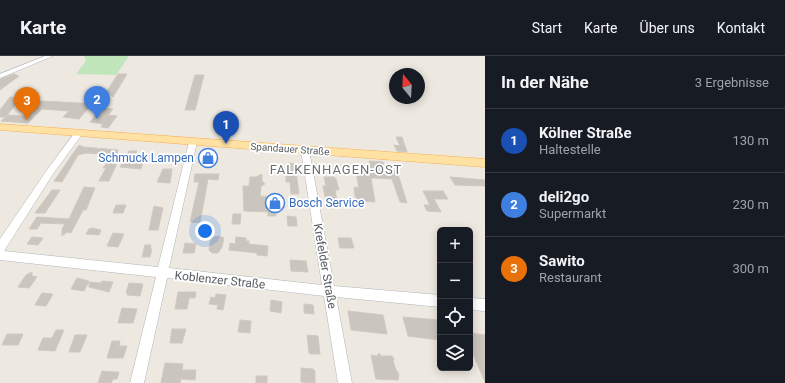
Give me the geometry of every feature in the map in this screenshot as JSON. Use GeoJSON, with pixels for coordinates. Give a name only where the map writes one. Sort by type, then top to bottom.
{"type":"FeatureCollection","features":[{"type":"Feature","properties":{"kind":"main road","name":"Spandauer Straße"},"geometry":{"type":"LineString","coordinates":[[0,127],[485,164]]}},
{"type":"Feature","properties":{"kind":"street"},"geometry":{"type":"LineString","coordinates":[[0,76],[50,56]]}},
{"type":"Feature","properties":{"kind":"street"},"geometry":{"type":"LineString","coordinates":[[0,248],[50,172],[79,133]]}},
{"type":"Feature","properties":{"kind":"street"},"geometry":{"type":"LineString","coordinates":[[137,383],[193,142]]}},
{"type":"Feature","properties":{"kind":"street","name":"Krefelder Straße"},"geometry":{"type":"LineString","coordinates":[[305,150],[345,383]]}},
{"type":"Feature","properties":{"kind":"street","name":"Koblenzer Straße"},"geometry":{"type":"LineString","coordinates":[[0,255],[162,274],[437,301]]}},
{"type":"Feature","properties":{"kind":"street"},"geometry":{"type":"LineString","coordinates":[[473,304],[485,305]]}},
{"type":"Feature","properties":{"kind":"green space"},"geometry":{"type":"Polygon","coordinates":[[[84,56],[129,56],[116,75],[76,74],[86,61],[84,56]]]}},
{"type":"Feature","properties":{"kind":"building"},"geometry":{"type":"Polygon","coordinates":[[[14,74],[19,76],[0,90],[0,79],[14,74]]]}},
{"type":"Feature","properties":{"kind":"building"},"geometry":{"type":"Polygon","coordinates":[[[118,74],[127,74],[113,97],[107,91],[118,74]]]}},
{"type":"Feature","properties":{"kind":"building"},"geometry":{"type":"Polygon","coordinates":[[[195,75],[204,75],[195,110],[185,110],[195,75]]]}},
{"type":"Feature","properties":{"kind":"building"},"geometry":{"type":"Polygon","coordinates":[[[10,97],[22,98],[5,117],[0,117],[0,110],[10,97]]]}},
{"type":"Feature","properties":{"kind":"building"},"geometry":{"type":"Polygon","coordinates":[[[41,101],[92,104],[79,119],[63,117],[69,111],[42,109],[28,123],[1,121],[8,115],[24,116],[41,101]]]}},
{"type":"Feature","properties":{"kind":"building"},"geometry":{"type":"Polygon","coordinates":[[[101,108],[113,109],[108,115],[117,116],[108,128],[101,127],[103,124],[90,122],[101,108]]]}},
{"type":"Feature","properties":{"kind":"building"},"geometry":{"type":"Polygon","coordinates":[[[396,137],[402,137],[407,152],[397,151],[394,145],[400,146],[396,137]]]}},
{"type":"Feature","properties":{"kind":"building"},"geometry":{"type":"Polygon","coordinates":[[[79,145],[83,147],[118,150],[117,155],[86,153],[78,155],[62,182],[54,181],[79,145]]]}},
{"type":"Feature","properties":{"kind":"building"},"geometry":{"type":"Polygon","coordinates":[[[129,151],[137,151],[131,162],[143,163],[141,169],[120,167],[129,151]]]}},
{"type":"Feature","properties":{"kind":"building"},"geometry":{"type":"Polygon","coordinates":[[[108,161],[118,161],[109,181],[99,181],[106,168],[103,168],[108,161]]]}},
{"type":"Feature","properties":{"kind":"building"},"geometry":{"type":"Polygon","coordinates":[[[369,161],[383,162],[385,170],[397,171],[407,203],[400,202],[392,179],[371,178],[375,202],[362,201],[362,204],[356,204],[354,187],[359,188],[356,172],[365,172],[364,169],[371,170],[369,161]]]}},
{"type":"Feature","properties":{"kind":"building"},"geometry":{"type":"Polygon","coordinates":[[[288,163],[295,164],[299,194],[291,194],[290,182],[286,182],[286,174],[289,174],[288,163]]]}},
{"type":"Feature","properties":{"kind":"building"},"geometry":{"type":"Polygon","coordinates":[[[163,169],[172,169],[170,183],[157,182],[163,169]]]}},
{"type":"Feature","properties":{"kind":"building"},"geometry":{"type":"Polygon","coordinates":[[[195,174],[219,174],[218,180],[208,179],[200,223],[190,222],[199,182],[194,182],[195,174]]]}},
{"type":"Feature","properties":{"kind":"building"},"geometry":{"type":"Polygon","coordinates":[[[262,174],[262,181],[265,184],[261,186],[260,196],[275,197],[276,216],[268,216],[268,212],[244,211],[243,186],[249,186],[250,177],[256,177],[262,174]]]}},
{"type":"Feature","properties":{"kind":"building"},"geometry":{"type":"Polygon","coordinates":[[[324,177],[334,177],[336,179],[339,190],[335,190],[337,202],[326,201],[323,186],[326,186],[324,177]]]}},
{"type":"Feature","properties":{"kind":"building"},"geometry":{"type":"Polygon","coordinates":[[[450,177],[485,180],[485,186],[455,185],[450,177]]]}},
{"type":"Feature","properties":{"kind":"building"},"geometry":{"type":"Polygon","coordinates":[[[84,187],[95,188],[86,210],[83,210],[71,233],[67,232],[62,236],[62,229],[65,224],[41,223],[37,229],[29,229],[37,217],[69,219],[84,187]]]}},
{"type":"Feature","properties":{"kind":"building"},"geometry":{"type":"Polygon","coordinates":[[[52,190],[60,190],[45,213],[35,213],[52,190]]]}},
{"type":"Feature","properties":{"kind":"building"},"geometry":{"type":"Polygon","coordinates":[[[423,191],[443,191],[448,199],[434,199],[441,212],[427,211],[424,205],[430,205],[423,191]]]}},
{"type":"Feature","properties":{"kind":"building"},"geometry":{"type":"Polygon","coordinates":[[[116,205],[126,205],[123,213],[113,213],[116,205]]]}},
{"type":"Feature","properties":{"kind":"building"},"geometry":{"type":"Polygon","coordinates":[[[154,206],[163,208],[158,230],[149,230],[154,206]]]}},
{"type":"Feature","properties":{"kind":"building"},"geometry":{"type":"Polygon","coordinates":[[[233,214],[241,214],[240,224],[232,224],[233,214]]]}},
{"type":"Feature","properties":{"kind":"building"},"geometry":{"type":"Polygon","coordinates":[[[287,216],[296,217],[297,226],[288,226],[287,216]]]}},
{"type":"Feature","properties":{"kind":"building"},"geometry":{"type":"Polygon","coordinates":[[[92,228],[101,230],[99,235],[86,234],[89,229],[92,228]]]}},
{"type":"Feature","properties":{"kind":"building"},"geometry":{"type":"Polygon","coordinates":[[[113,233],[124,234],[118,247],[107,246],[113,233]]]}},
{"type":"Feature","properties":{"kind":"building"},"geometry":{"type":"Polygon","coordinates":[[[219,236],[224,238],[222,247],[218,253],[212,253],[209,250],[210,242],[213,237],[219,236]]]}},
{"type":"Feature","properties":{"kind":"building"},"geometry":{"type":"Polygon","coordinates":[[[32,237],[43,238],[38,245],[27,244],[32,237]]]}},
{"type":"Feature","properties":{"kind":"building"},"geometry":{"type":"Polygon","coordinates":[[[236,237],[246,238],[246,241],[249,241],[249,244],[268,246],[267,256],[257,255],[257,253],[229,250],[230,243],[235,244],[236,237]]]}},
{"type":"Feature","properties":{"kind":"building"},"geometry":{"type":"Polygon","coordinates":[[[338,238],[351,238],[354,248],[340,248],[338,238]]]}},
{"type":"Feature","properties":{"kind":"building"},"geometry":{"type":"Polygon","coordinates":[[[185,243],[196,244],[194,253],[183,253],[185,243]]]}},
{"type":"Feature","properties":{"kind":"building"},"geometry":{"type":"Polygon","coordinates":[[[145,245],[151,245],[150,249],[152,249],[150,257],[142,257],[145,245]]]}},
{"type":"Feature","properties":{"kind":"building"},"geometry":{"type":"Polygon","coordinates":[[[290,260],[306,261],[308,272],[291,271],[290,260]]]}},
{"type":"Feature","properties":{"kind":"building"},"geometry":{"type":"Polygon","coordinates":[[[32,272],[32,276],[37,277],[29,288],[18,287],[26,275],[32,272]]]}},
{"type":"Feature","properties":{"kind":"building"},"geometry":{"type":"Polygon","coordinates":[[[77,278],[89,281],[84,291],[71,289],[77,278]]]}},
{"type":"Feature","properties":{"kind":"building"},"geometry":{"type":"Polygon","coordinates":[[[102,281],[113,282],[109,292],[89,287],[89,282],[101,283],[102,281]]]}},
{"type":"Feature","properties":{"kind":"building"},"geometry":{"type":"Polygon","coordinates":[[[129,283],[143,284],[140,296],[127,295],[128,293],[126,293],[129,283]]]}},
{"type":"Feature","properties":{"kind":"building"},"geometry":{"type":"Polygon","coordinates":[[[178,292],[196,292],[195,298],[189,298],[187,309],[175,309],[178,292]]]}},
{"type":"Feature","properties":{"kind":"building"},"geometry":{"type":"Polygon","coordinates":[[[42,293],[53,294],[46,306],[35,305],[42,293]]]}},
{"type":"Feature","properties":{"kind":"building"},"geometry":{"type":"Polygon","coordinates":[[[216,294],[226,295],[223,310],[217,309],[218,305],[209,304],[211,297],[215,298],[216,294]]]}},
{"type":"Feature","properties":{"kind":"building"},"geometry":{"type":"Polygon","coordinates":[[[271,300],[282,302],[281,313],[270,311],[271,300]]]}},
{"type":"Feature","properties":{"kind":"building"},"geometry":{"type":"Polygon","coordinates":[[[304,304],[313,305],[314,314],[304,313],[304,304]]]}},
{"type":"Feature","properties":{"kind":"building"},"geometry":{"type":"Polygon","coordinates":[[[122,308],[137,309],[133,323],[118,323],[122,308]]]}},
{"type":"Feature","properties":{"kind":"building"},"geometry":{"type":"Polygon","coordinates":[[[348,311],[383,315],[387,334],[351,330],[348,311]]]}},
{"type":"Feature","properties":{"kind":"building"},"geometry":{"type":"Polygon","coordinates":[[[403,317],[437,320],[437,340],[408,336],[403,317]]]}},
{"type":"Feature","properties":{"kind":"building"},"geometry":{"type":"Polygon","coordinates":[[[240,320],[251,321],[250,333],[238,332],[240,320]]]}},
{"type":"Feature","properties":{"kind":"building"},"geometry":{"type":"Polygon","coordinates":[[[172,329],[186,329],[182,343],[170,343],[172,329]]]}},
{"type":"Feature","properties":{"kind":"building"},"geometry":{"type":"Polygon","coordinates":[[[56,330],[64,330],[55,351],[38,350],[43,338],[52,338],[56,330]]]}},
{"type":"Feature","properties":{"kind":"building"},"geometry":{"type":"Polygon","coordinates":[[[473,333],[485,335],[485,382],[473,354],[473,333]]]}},
{"type":"Feature","properties":{"kind":"building"},"geometry":{"type":"Polygon","coordinates":[[[7,334],[23,334],[18,345],[2,345],[7,334]]]}},
{"type":"Feature","properties":{"kind":"building"},"geometry":{"type":"Polygon","coordinates":[[[75,335],[87,335],[80,352],[69,352],[75,335]]]}},
{"type":"Feature","properties":{"kind":"building"},"geometry":{"type":"Polygon","coordinates":[[[307,335],[318,336],[320,354],[309,353],[307,335]]]}},
{"type":"Feature","properties":{"kind":"building"},"geometry":{"type":"Polygon","coordinates":[[[112,341],[120,341],[119,346],[127,346],[123,358],[107,358],[112,341]]]}},
{"type":"Feature","properties":{"kind":"building"},"geometry":{"type":"Polygon","coordinates":[[[379,353],[381,356],[392,356],[396,370],[399,374],[398,380],[376,379],[371,355],[377,356],[379,353]]]}},
{"type":"Feature","properties":{"kind":"building"},"geometry":{"type":"Polygon","coordinates":[[[165,363],[183,364],[182,370],[196,370],[195,380],[181,379],[180,383],[161,383],[165,363]]]}},
{"type":"Feature","properties":{"kind":"building"},"geometry":{"type":"Polygon","coordinates":[[[301,368],[313,369],[315,371],[315,383],[301,382],[301,368]]]}},
{"type":"Feature","properties":{"kind":"building"},"geometry":{"type":"Polygon","coordinates":[[[102,371],[119,372],[117,379],[113,379],[111,383],[98,383],[102,371]]]}},
{"type":"Feature","properties":{"kind":"building"},"geometry":{"type":"Polygon","coordinates":[[[256,376],[267,376],[267,383],[256,383],[256,376]]]}},
{"type":"Feature","properties":{"kind":"place","name":"deli2go"},"geometry":{"type":"Point","coordinates":[97,119]}},
{"type":"Feature","properties":{"kind":"place","name":"Sawito"},"geometry":{"type":"Point","coordinates":[27,120]}},
{"type":"Feature","properties":{"kind":"place","name":"Kölner Straße"},"geometry":{"type":"Point","coordinates":[226,144]}},
{"type":"Feature","properties":{"kind":"place","name":"Schmuck Lampen"},"geometry":{"type":"Point","coordinates":[208,158]}},
{"type":"Feature","properties":{"kind":"place","name":"Bosch Service"},"geometry":{"type":"Point","coordinates":[275,203]}},
{"type":"Feature","properties":{"kind":"district","name":"FALKENHAGEN-OST"},"geometry":{"type":"Point","coordinates":[336,169]}}]}
